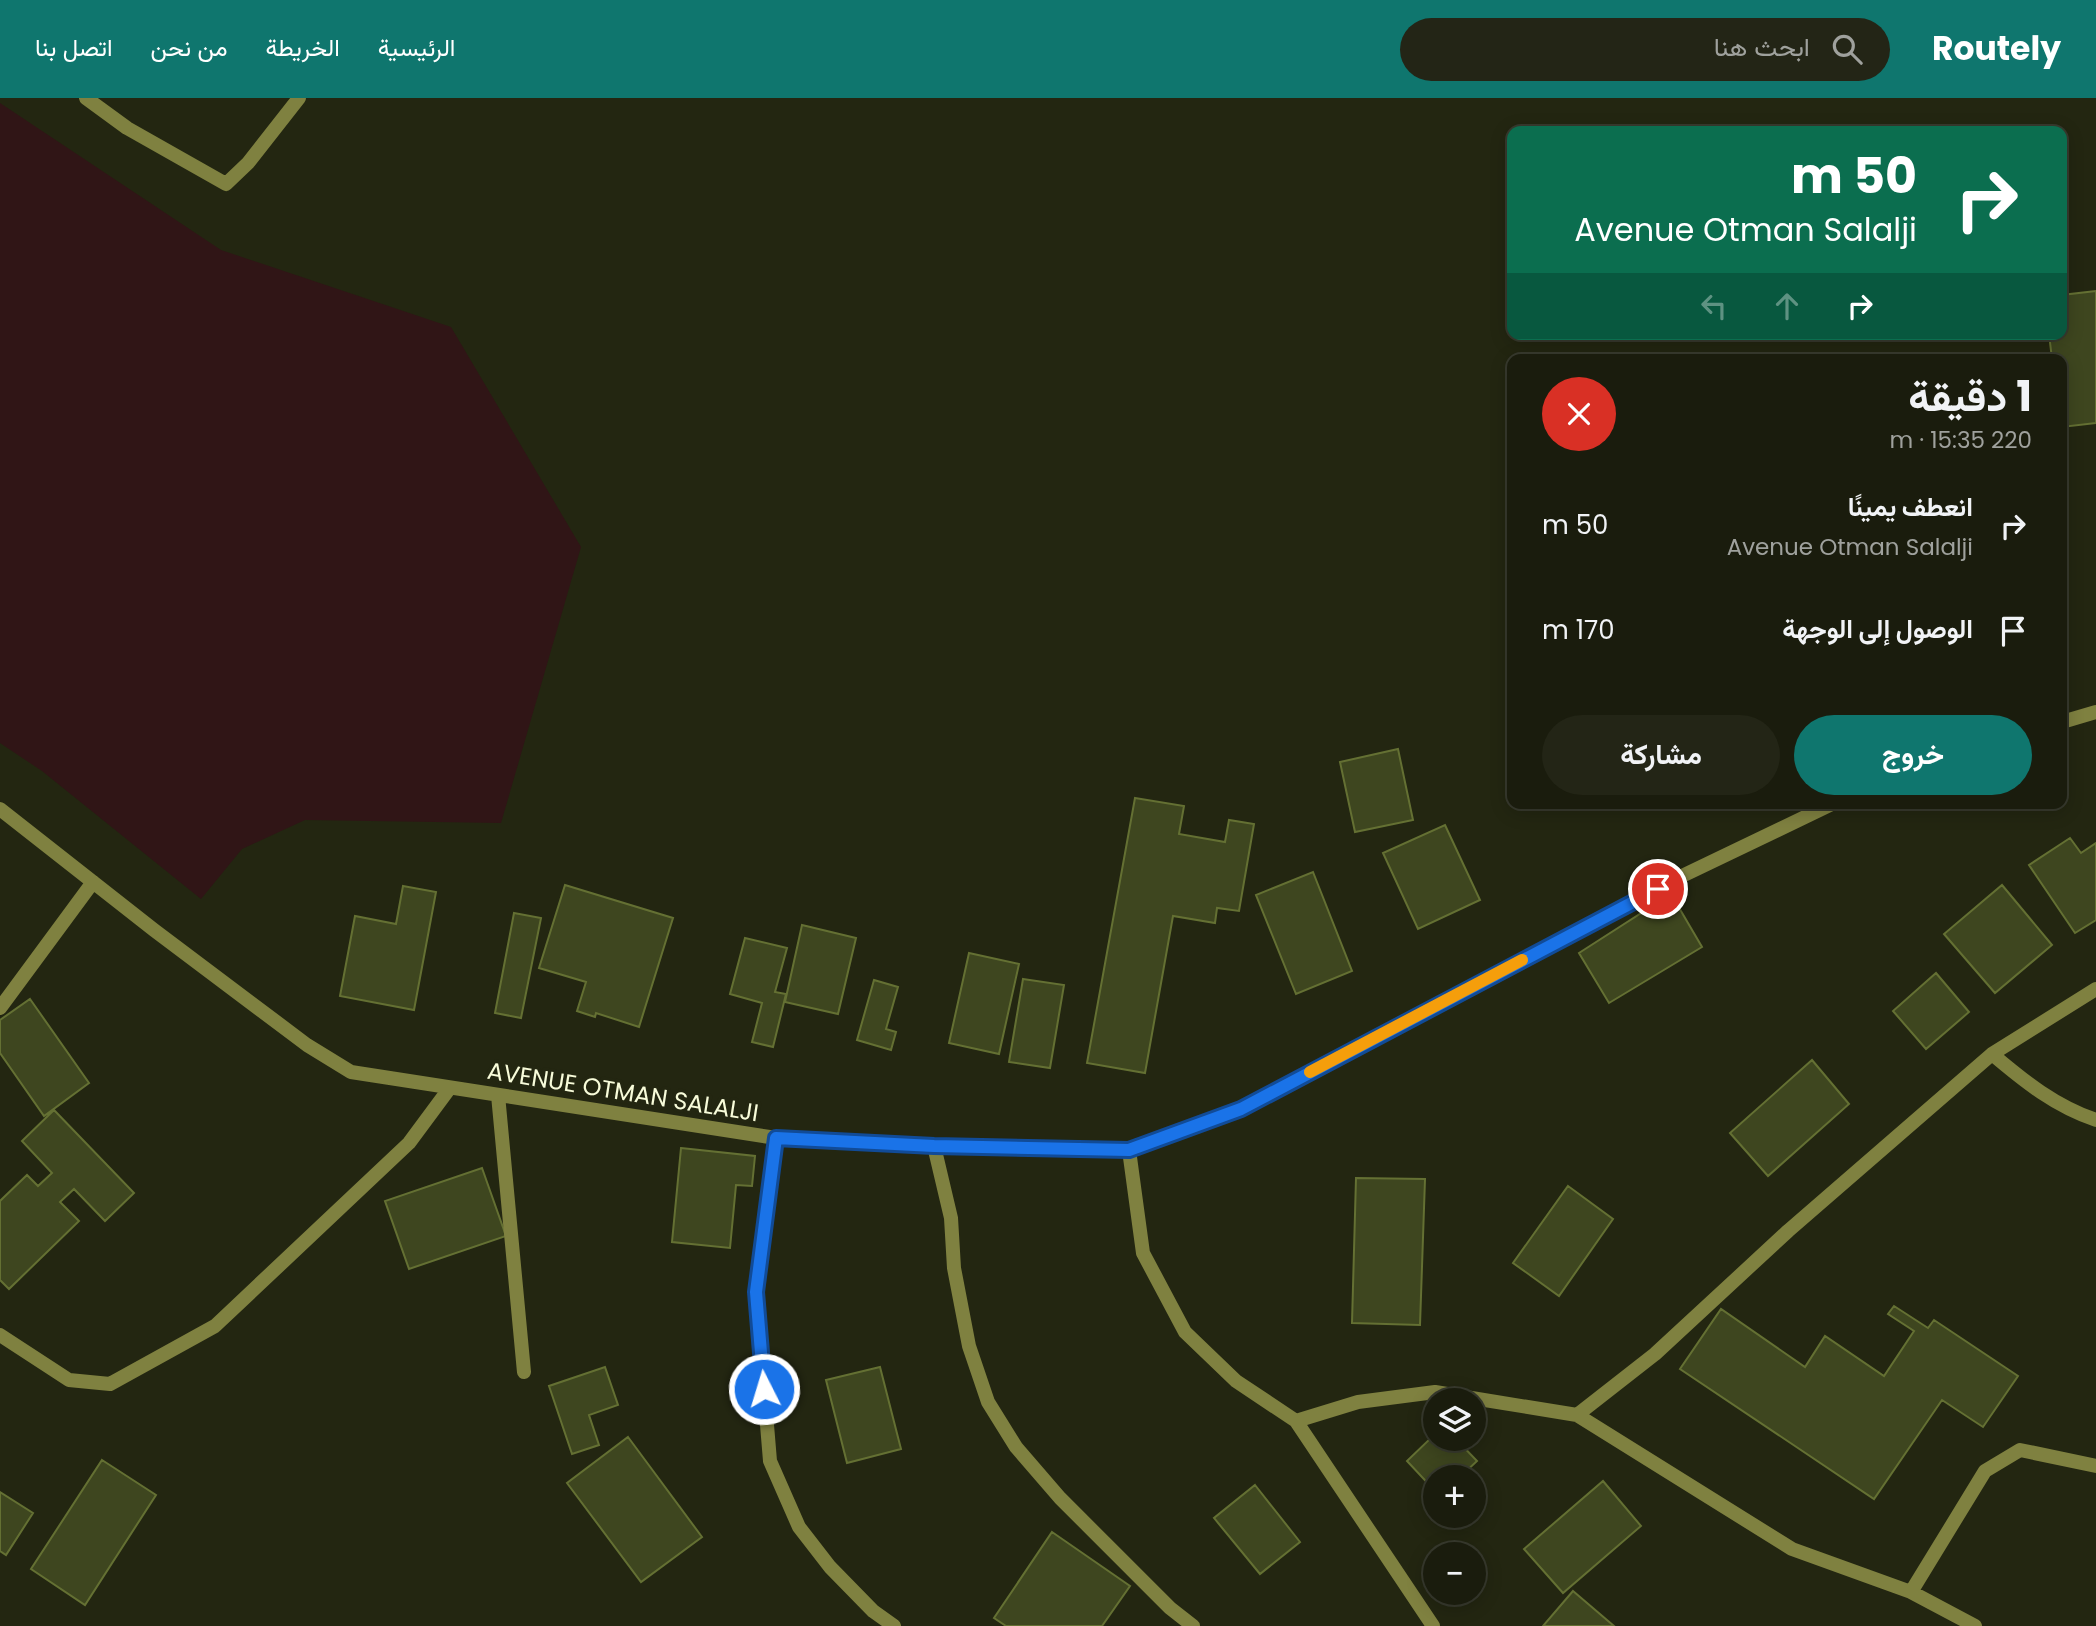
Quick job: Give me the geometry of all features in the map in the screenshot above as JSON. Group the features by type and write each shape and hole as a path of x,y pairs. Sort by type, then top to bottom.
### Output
{"street":[{"path":"86,98 127,128 226,184 248,163 299,98"},
{"path":"2067,721 2096,712"},
{"name":"AVENUE OTMAN SALALJI","path":"0,809 307,1045 351,1072 776,1138 934,1146 1129,1150 1241,1109 1682,876 1822,809"},
{"path":"0,1008 93,881"},
{"path":"1577,1415 1655,1354 1788,1231 1992,1054 2096,989"},
{"path":"1992,1054 2032,1089 2068,1111 2096,1120"},
{"path":"0,1335 69,1380 110,1384 215,1326 409,1143 449,1089"},
{"path":"498,1095 524,1372"},
{"path":"776,1138 756,1292 770,1461 799,1527 830,1567 873,1611 894,1626"},
{"path":"934,1146 951,1218 954,1268 970,1346 988,1402 1016,1447 1060,1498 1170,1608 1193,1626"},
{"path":"1129,1150 1143,1253 1185,1332 1236,1381 1296,1421 1433,1626"},
{"path":"1296,1421 1358,1402 1435,1392 1577,1415 1792,1549 1911,1592 1975,1626"},
{"path":"1911,1592 1985,1471 1999,1460 2020,1450 2096,1466"}],"shaded area":[{"path":"0,103 221,250 451,327 581,547 501,823 305,820 242,849 201,899 42,771 0,743"}],"building":[{"path":"2096,291 2096,423 2067,426 2067,354 2051,354 2050,340 2067,340 2067,294"},
{"path":"1398,749 1413,820 1355,832 1340,762"},
{"path":"1135,798 1184,806 1179,834 1225,842 1229,820 1254,824 1239,911 1217,908 1215,923 1173,916 1145,1073 1087,1063"},
{"path":"1445,825 1480,900 1418,929 1383,853"},
{"path":"2070,838 2081,853 2096,843 2096,920 2075,933 2029,865"},
{"path":"1313,872 1352,971 1296,994 1256,895"},
{"path":"565,885 673,918 639,1027 596,1013 595,1017 577,1011 586,982 539,968"},
{"path":"2002,885 2052,945 1995,993 1944,934"},
{"path":"403,886 436,892 414,1010 340,996 355,916 396,924"},
{"path":"1671,894 1702,947 1609,1003 1579,953"},
{"path":"514,913 541,918 521,1018 495,1013"},
{"path":"802,925 856,938 838,1014 785,1002"},
{"path":"745,938 787,948 775,992 786,994 773,1047 752,1042 762,1003 730,994"},
{"path":"969,953 1019,964 999,1054 949,1043"},
{"path":"1936,973 1969,1012 1926,1049 1893,1011"},
{"path":"1023,979 1064,985 1050,1068 1009,1062"},
{"path":"874,980 898,987 886,1029 896,1032 891,1050 857,1040"},
{"path":"30,999 89,1083 44,1116 0,1053 0,1020"},
{"path":"1812,1060 1849,1104 1768,1176 1730,1133"},
{"path":"54,1110 134,1193 105,1221 74,1189 60,1202 79,1221 9,1289 0,1280 0,1201 27,1175 38,1186 52,1173 22,1141"},
{"path":"681,1148 755,1156 752,1186 736,1185 730,1248 672,1242"},
{"path":"482,1168 506,1236 409,1269 385,1201"},
{"path":"1356,1178 1425,1179 1420,1325 1352,1323"},
{"path":"1568,1186 1613,1219 1559,1296 1513,1263"},
{"path":"1894,1306 1928,1328 1934,1320 2018,1376 1983,1427 1942,1400 1874,1499 1680,1369 1721,1309 1805,1367 1825,1336 1884,1376 1914,1331 1888,1314"},
{"path":"605,1367 618,1405 589,1415 599,1445 572,1454 549,1386"},
{"path":"880,1367 901,1449 847,1463 826,1380"},
{"path":"628,1437 702,1537 641,1582 567,1483"},
{"path":"1423,1446 1423,1451 1467,1451 1477,1461 1473,1465 1423,1465 1423,1478 1407,1461"},
{"path":"102,1460 156,1495 85,1605 31,1569"},
{"path":"1603,1481 1641,1526 1563,1593 1524,1549"},
{"path":"1255,1485 1300,1542 1260,1574 1214,1518"},
{"path":"0,1492 33,1513 6,1555 0,1551"},
{"path":"1052,1532 1130,1586 1102,1626 1006,1626 994,1618"},
{"path":"1573,1591 1614,1626 1543,1626"}],"slow traffic":[{"path":"1310,1072 1522,960"}],"route":[{"path":"764,1389 756,1292 776,1138 934,1146 1129,1150 1241,1109 1658,889"}]}
